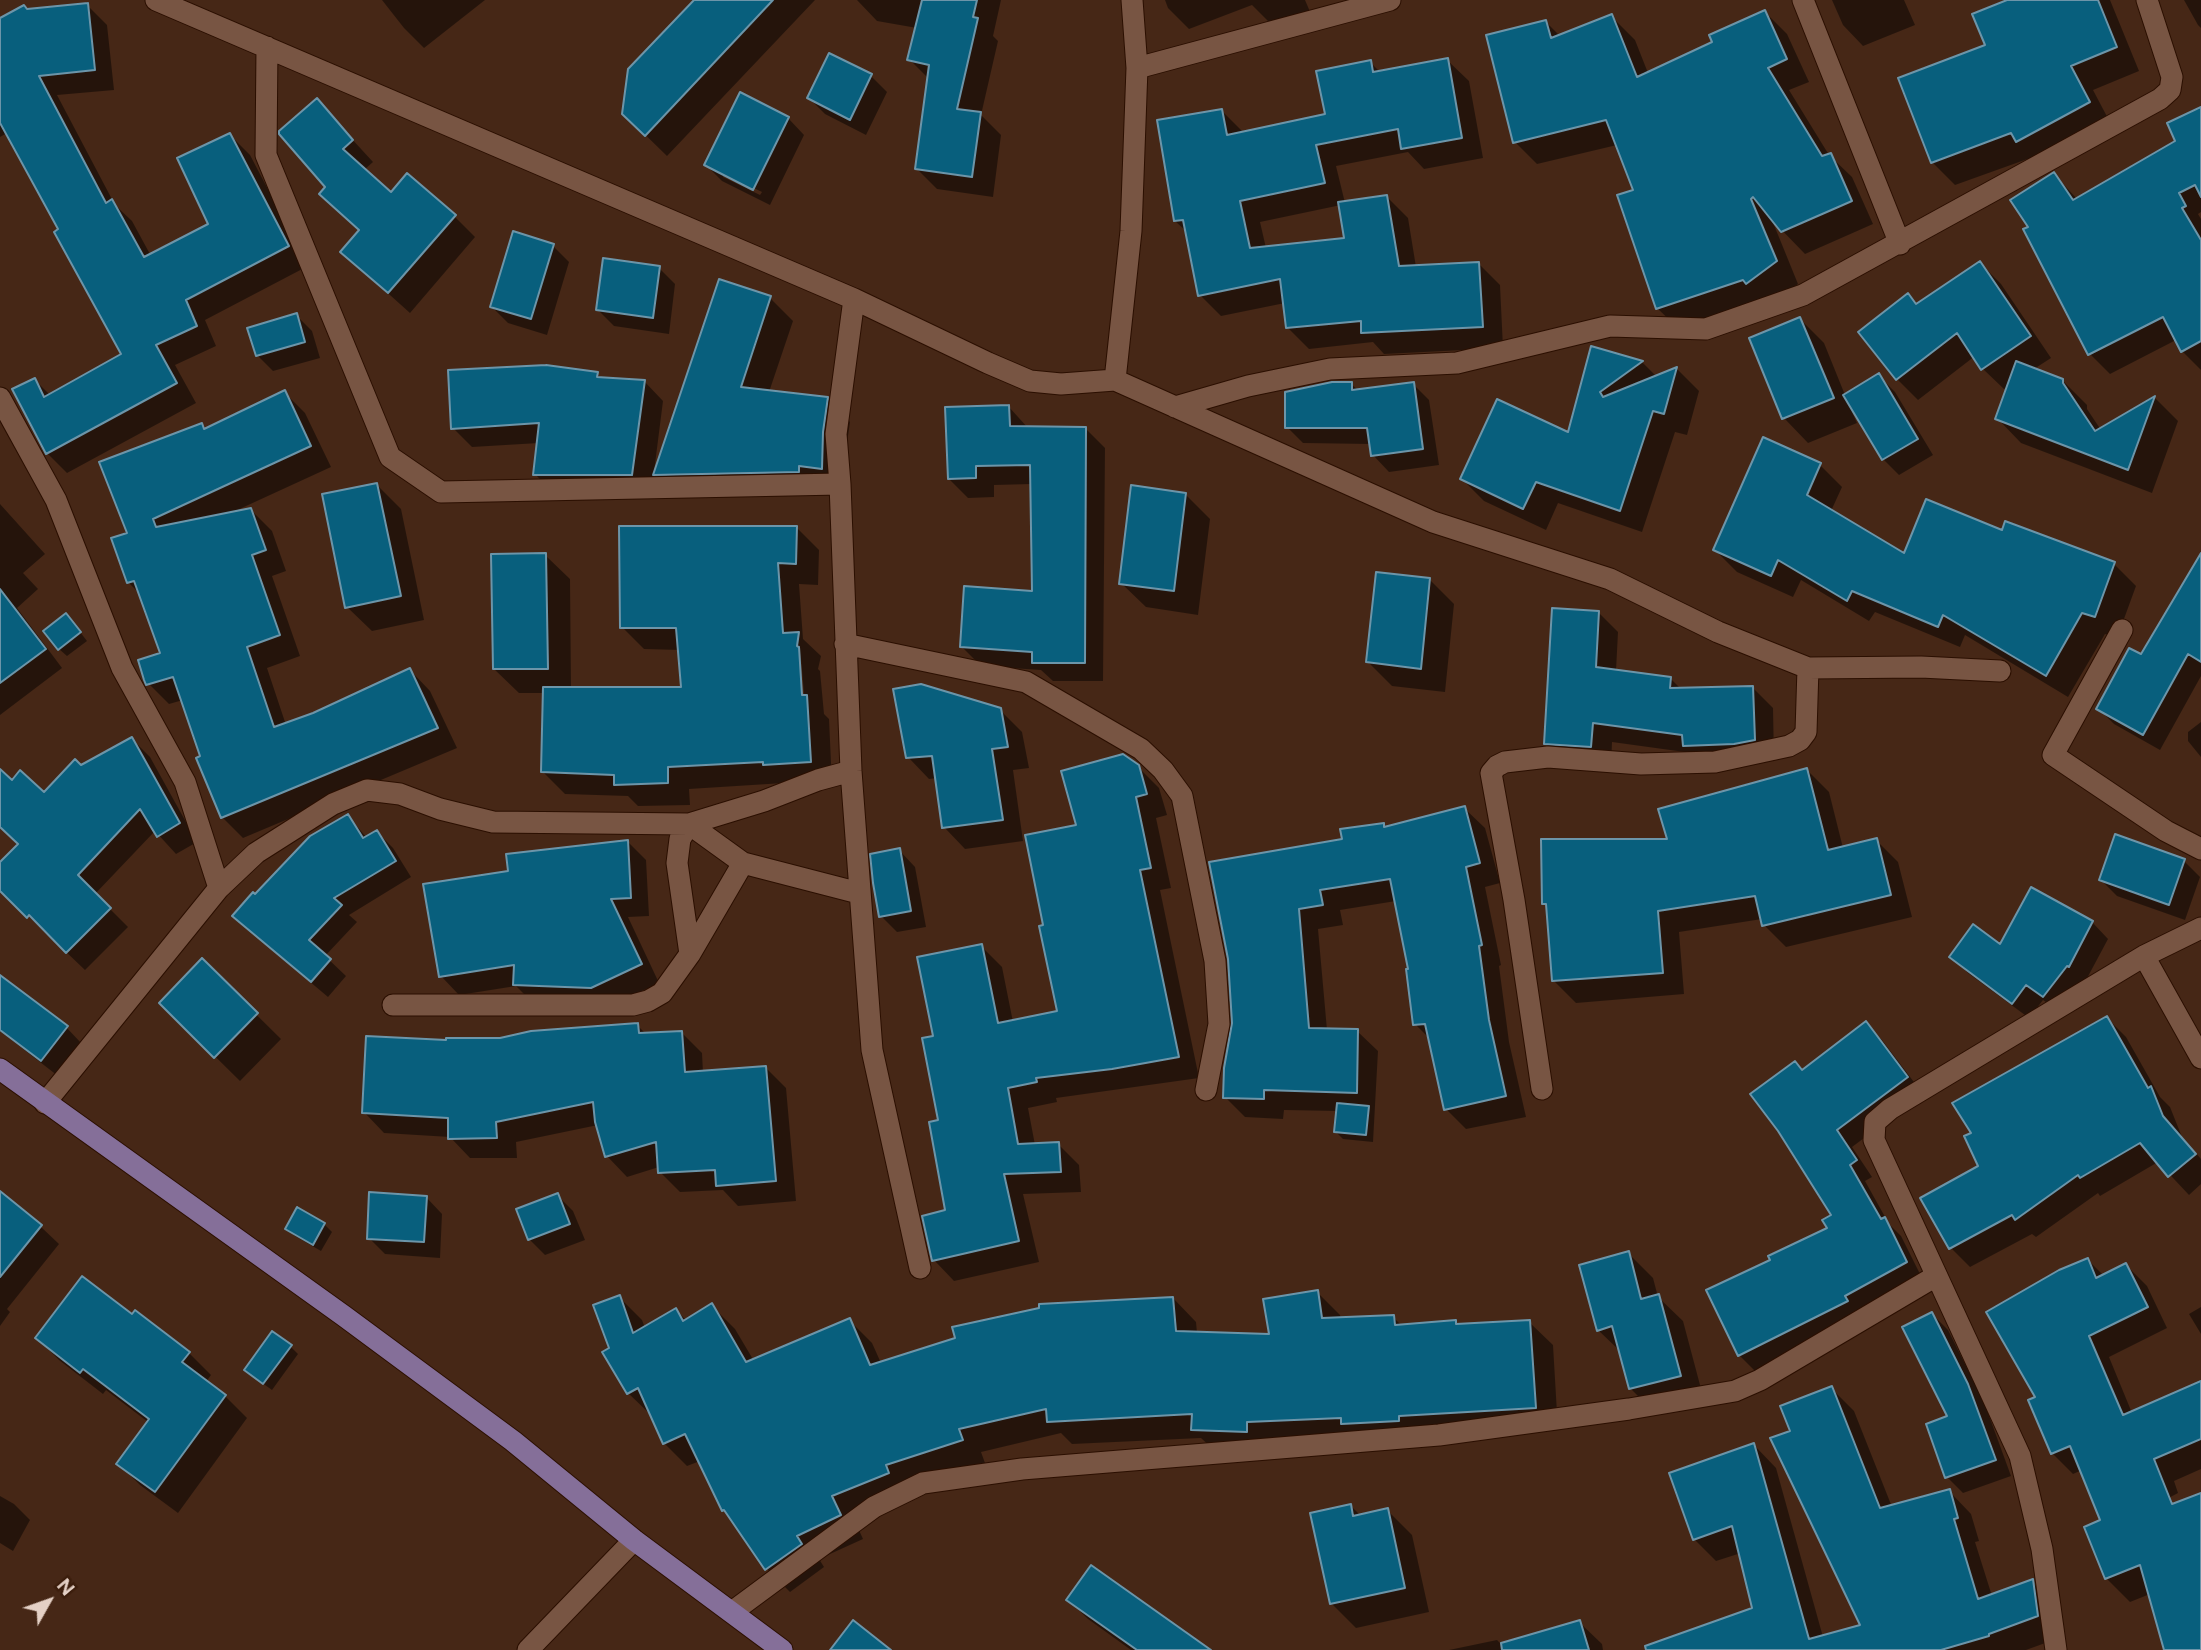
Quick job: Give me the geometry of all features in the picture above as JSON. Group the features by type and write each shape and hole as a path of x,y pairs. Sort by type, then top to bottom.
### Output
{"main road":[{"path":"0,1069 345,1316 513,1441 635,1540 782,1650"}],"street":[{"path":"156,0 853,299 1030,381 1061,384 1115,380 1433,522 1610,579 1718,632 1808,668 1921,667 2000,671"},
{"path":"1115,380 1131,231 1138,68 1132,0"},
{"path":"1138,68 1390,0"},
{"path":"1802,0 1899,244"},
{"path":"1175,407 1248,386 1330,369 1457,363 1610,326 1706,329 1803,295 2160,99 2170,90 2172,77 2147,0"},
{"path":"267,47 266,155 390,457 442,492 840,484"},
{"path":"853,299 836,434 850,771 872,1050 920,1268"},
{"path":"0,398 56,500 122,668 184,782 219,888"},
{"path":"2122,630 2053,755 2166,831 2201,849"},
{"path":"845,644 1026,682 1141,750 1163,769 1182,796 1215,961 1219,1024 1206,1090"},
{"path":"1542,1089 1514,900 1490,773 1505,762 1548,757 1641,764 1715,762 1789,746 1800,740 1806,732 1808,668"},
{"path":"45,1103 219,888 256,853 332,804 367,790 400,794 440,809 494,822 689,824 850,771"},
{"path":"689,824 743,863 859,892"},
{"path":"689,824 680,839 677,863 690,954"},
{"path":"393,1005 633,1005 662,993 690,954 743,863"},
{"path":"2056,1650 2042,1549 2020,1456 1874,1140 1875,1122 1890,1109 2144,956 2201,928"},
{"path":"2144,956 2201,1058"},
{"path":"732,1612 874,1507 923,1483 1023,1469 1438,1435 1629,1409 1735,1391 1760,1380 1936,1276"},
{"path":"528,1650 635,1540"}],"building":[{"path":"694,0 773,0 645,136 622,114 628,69"},
{"path":"922,0 977,0 973,17 978,18 957,109 981,112 972,177 915,169 929,65 907,60"},
{"path":"2007,0 2098,0 2117,47 2071,66 2090,102 2016,142 2011,133 1931,163 1898,78 1985,45 1972,14"},
{"path":"88,3 95,70 39,76 106,203 112,199 144,257 208,224 177,158 230,133 289,246 186,300 197,326 156,345 177,383 46,454 12,389 35,378 44,397 121,354 54,232 58,229 0,123 0,18 24,5 27,9"},
{"path":"1765,10 1787,59 1768,68 1822,156 1831,153 1852,201 1781,232 1753,197 1751,199 1777,261 1746,284 1743,280 1656,309 1617,195 1633,190 1606,120 1513,143 1486,35 1546,20 1551,38 1612,14 1637,77 1712,42 1709,35"},
{"path":"829,53 872,74 850,120 807,98"},
{"path":"1448,58 1462,138 1401,149 1398,129 1316,145 1325,183 1240,201 1250,248 1344,238 1338,202 1387,195 1399,266 1479,262 1483,327 1361,333 1361,321 1286,328 1280,279 1198,296 1183,220 1174,221 1157,120 1222,109 1227,135 1325,114 1316,71 1371,60 1373,72"},
{"path":"740,92 789,117 753,190 704,165"},
{"path":"317,98 353,140 343,149 391,192 407,173 456,215 388,293 340,252 359,230 319,194 325,187 279,134 279,131"},
{"path":"2201,107 2201,197 2195,185 2179,193 2186,206 2182,208 2201,240 2201,341 2181,352 2163,317 2088,355 2023,229 2028,227 2010,200 2054,172 2073,200 2175,141 2167,123"},
{"path":"513,231 554,244 531,319 490,307"},
{"path":"603,258 660,266 653,318 596,310"},
{"path":"1980,261 2031,336 1981,370 1957,333 1896,380 1858,332 1908,293 1916,304"},
{"path":"719,279 771,296 741,387 828,397 822,469 799,466 799,472 653,475"},
{"path":"297,313 305,342 256,356 247,328"},
{"path":"1800,317 1834,398 1782,419 1749,338"},
{"path":"1591,346 1643,361 1600,392 1603,397 1677,367 1664,414 1653,411 1620,511 1536,482 1523,509 1460,479 1497,399 1568,432"},
{"path":"2016,361 2063,379 2095,431 2155,396 2128,470 1995,419"},
{"path":"546,365 598,372 597,377 645,380 632,475 533,475 539,423 451,429 448,370"},
{"path":"1879,373 1918,439 1882,460 1843,395"},
{"path":"1332,382 1352,382 1352,390 1414,382 1423,449 1371,456 1367,428 1285,428 1285,392"},
{"path":"285,390 311,446 153,519 156,527 251,508 266,550 252,555 280,635 247,647 274,727 313,713 410,668 438,728 221,818 196,758 200,756 173,677 146,685 144,680 138,660 160,653 134,581 127,583 111,538 127,533 99,462 202,423 204,429"},
{"path":"1009,405 1010,426 1086,427 1085,663 1032,663 1032,652 960,647 964,586 1032,591 1030,465 976,466 976,478 948,479 945,407"},
{"path":"1763,437 1821,463 1807,495 1904,553 1926,499 2002,530 2005,521 2115,562 2095,617 2082,613 2046,676 1943,615 1938,627 1852,591 1847,601 1778,560 1771,576 1713,550"},
{"path":"377,483 401,596 345,608 322,494"},
{"path":"1131,485 1186,493 1174,591 1119,584"},
{"path":"619,526 797,526 796,564 778,563 783,633 799,632 797,646 802,695 807,695 811,762 668,767 668,783 614,785 614,775 541,772 543,687 681,687 676,628 620,628"},
{"path":"546,553 548,669 493,669 491,554"},
{"path":"2201,553 2201,662 2188,654 2143,735 2096,709 2129,648 2141,654"},
{"path":"1376,572 1430,578 1421,669 1366,662"},
{"path":"0,589 46,649 0,683"},
{"path":"1552,608 1599,611 1596,667 1671,677 1670,688 1753,686 1755,740 1734,744 1683,746 1682,735 1593,723 1591,747 1544,744"},
{"path":"66,613 81,632 58,650 43,631"},
{"path":"921,684 1001,708 1008,747 992,749 1003,820 942,828 932,756 906,758 893,689"},
{"path":"132,737 180,823 157,837 140,809 78,875 111,908 66,953 29,915 27,918 0,891 0,862 18,844 0,827 0,769 12,780 20,770 44,792 75,759 81,765"},
{"path":"1123,754 1139,765 1147,794 1136,797 1151,868 1140,870 1179,1057 1112,1069 1036,1078 1037,1082 1008,1088 1018,1144 1059,1142 1061,1172 1004,1174 1019,1241 932,1261 922,1216 945,1210 929,1122 938,1120 922,1038 933,1036 917,957 982,944 998,1023 1057,1011 1039,926 1043,925 1025,835 1076,825 1061,771"},
{"path":"1807,768 1828,850 1877,838 1891,895 1762,926 1755,896 1658,911 1663,973 1552,981 1546,904 1542,904 1541,839 1667,839 1658,809"},
{"path":"1465,806 1480,863 1466,867 1482,945 1479,946 1489,1020 1506,1096 1444,1110 1425,1024 1413,1025 1408,969 1390,879 1320,890 1323,905 1299,909 1309,1028 1358,1029 1357,1093 1264,1090 1264,1099 1223,1098 1224,1068 1232,1023 1228,959 1209,862 1342,839 1340,829 1384,823 1384,827"},
{"path":"348,814 363,838 377,830 396,861 334,898 342,905 309,940 331,959 311,982 232,916 310,836"},
{"path":"2115,834 2185,859 2169,905 2099,880"},
{"path":"628,840 631,898 611,899 642,964 591,988 513,985 514,965 439,977 423,884 508,871 506,854"},
{"path":"900,848 911,911 879,917 870,854"},
{"path":"2031,887 2093,921 2069,967 2067,966 2043,997 2026,985 2012,1004 1949,957 1973,924 2000,944"},
{"path":"202,958 258,1013 214,1058 159,1003"},
{"path":"0,975 68,1026 41,1061 0,1030"},
{"path":"2107,1016 2148,1088 2151,1086 2163,1116 2196,1154 2168,1177 2140,1143 2080,1178 2078,1175 2015,1220 2012,1215 1949,1249 1920,1198 1978,1166 1964,1136 1971,1133 1952,1103"},
{"path":"1866,1021 1908,1077 1837,1130 1857,1160 1850,1165 1881,1219 1885,1217 1907,1262 1845,1296 1848,1301 1738,1356 1706,1290 1770,1260 1768,1256 1827,1228 1822,1220 1831,1215 1778,1131 1750,1094 1795,1061 1802,1070"},
{"path":"638,1023 639,1033 682,1031 685,1072 766,1066 776,1181 716,1186 715,1170 658,1173 656,1142 605,1157 595,1122 593,1102 496,1122 497,1138 448,1139 448,1118 362,1113 366,1036 446,1040 500,1038 531,1031"},
{"path":"1337,1103 1369,1106 1366,1135 1334,1132"},
{"path":"0,1191 42,1225 0,1277"},
{"path":"369,1192 427,1196 424,1242 367,1239"},
{"path":"558,1193 570,1224 528,1240 516,1209"},
{"path":"297,1207 325,1223 313,1245 285,1229"},
{"path":"1629,1251 1641,1299 1659,1294 1681,1376 1629,1389 1612,1326 1597,1331 1579,1265"},
{"path":"2088,1258 2096,1278 2126,1263 2148,1307 2089,1336 2123,1415 2201,1381 2201,1439 2154,1459 2172,1504 2201,1493 2201,1650 2164,1650 2140,1565 2105,1579 2084,1527 2100,1520 2070,1446 2051,1454 2028,1400 2035,1397 1986,1312 2059,1270"},
{"path":"82,1276 132,1314 135,1310 190,1352 182,1362 226,1395 155,1492 116,1464 149,1419 83,1369 80,1373 35,1338"},
{"path":"1318,1290 1322,1318 1394,1315 1395,1325 1456,1320 1456,1324 1530,1320 1536,1408 1399,1416 1399,1421 1341,1424 1341,1418 1247,1422 1247,1432 1191,1430 1192,1414 1047,1422 1046,1409 959,1429 963,1440 886,1465 889,1473 832,1496 841,1515 797,1536 802,1544 765,1570 724,1510 722,1511 685,1434 663,1444 638,1388 627,1394 602,1352 609,1348 593,1305 620,1295 633,1333 676,1308 683,1321 712,1303 746,1362 850,1318 870,1365 955,1338 952,1327 1039,1308 1039,1304 1173,1297 1176,1331 1269,1334 1263,1299"},
{"path":"1932,1312 1968,1384 1996,1460 1945,1478 1926,1424 1947,1416 1902,1327"},
{"path":"272,1331 292,1345 263,1384 244,1370"},
{"path":"1832,1386 1880,1508 1950,1489 1958,1518 1954,1519 1978,1599 2033,1579 2038,1616 1989,1636 1941,1650 1646,1650 1645,1646 1752,1608 1732,1526 1693,1540 1669,1473 1754,1443 1809,1639 1860,1625 1770,1438 1790,1431 1780,1406"},
{"path":"1351,1504 1353,1516 1388,1508 1405,1588 1330,1604 1310,1513"},
{"path":"1091,1565 1211,1650 1137,1650 1066,1600"},
{"path":"853,1620 891,1650 830,1650"},
{"path":"1580,1620 1589,1650 1502,1650 1501,1643"}]}
